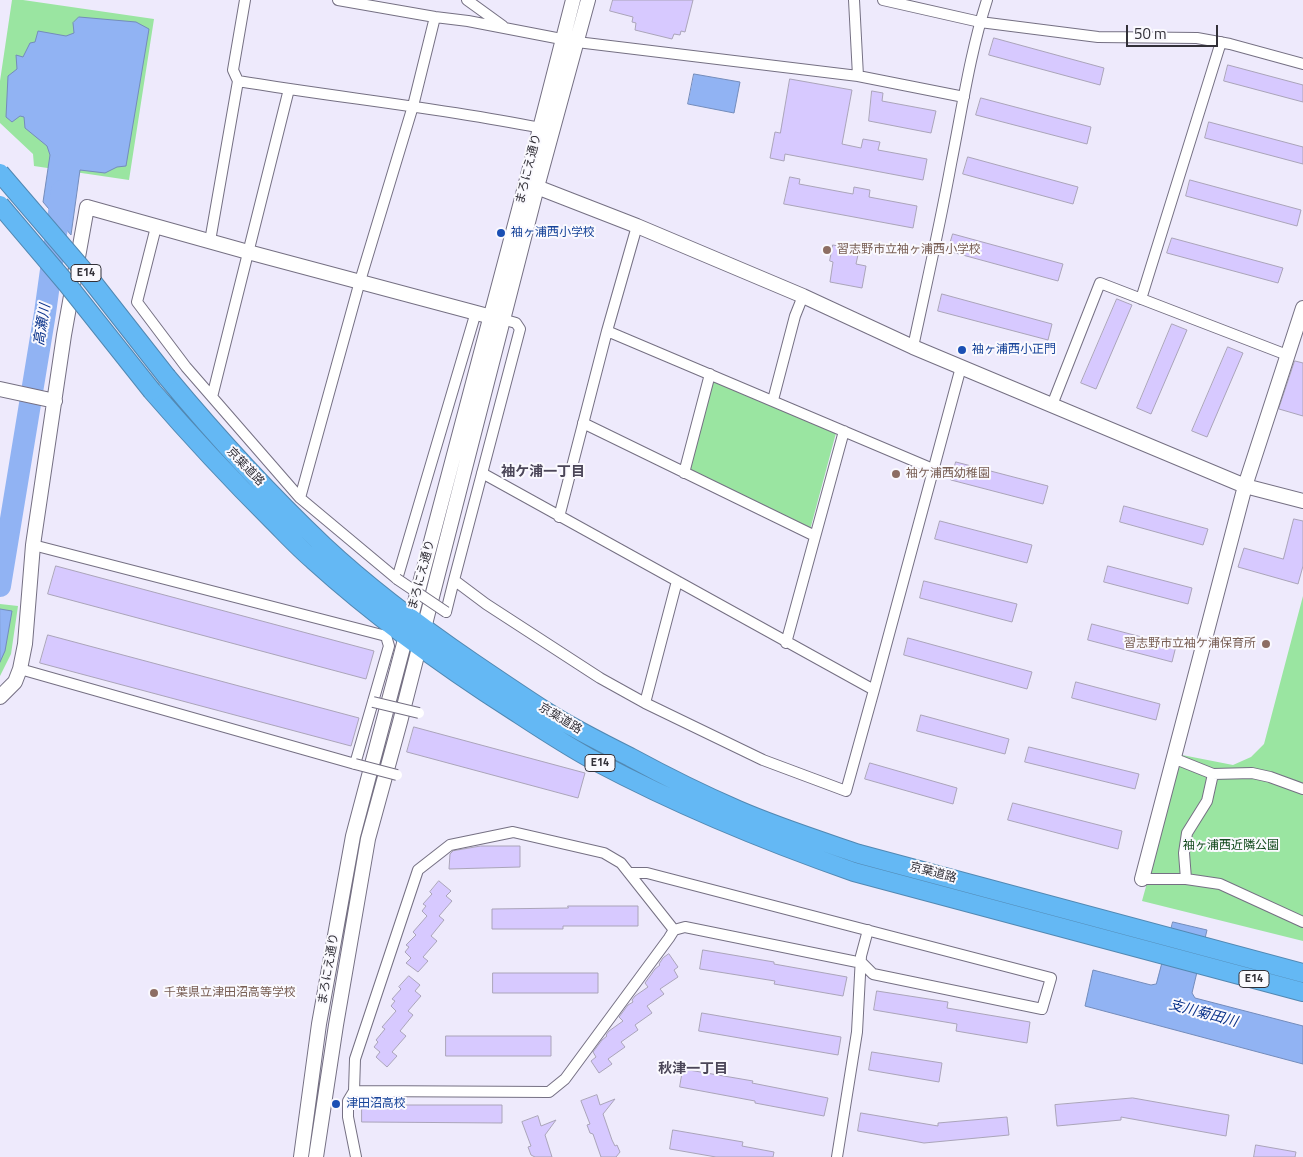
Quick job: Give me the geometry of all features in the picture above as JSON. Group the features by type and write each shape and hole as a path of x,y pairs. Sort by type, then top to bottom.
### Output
{"highway":[{"name":"京葉道路","path":"0,173 84,271 208,426 252,474 325,547 417,622 547,712 599,742 671,779 738,810 858,854 944,875 1158,935 1303,973"},
{"name":"京葉道路","path":"0,205 68,284 152,391 193,438 312,560 412,642 479,688 593,760 667,797 791,850 854,872 1303,992"}],"street":[{"path":"210,241 238,80 233,70 246,0"},
{"path":"338,0 570,40 858,76 964,97"},
{"name":"まろにえ通り","path":"570,40 573,0"},
{"name":"まろにえ通り","path":"316,1157 336,1025 368,839 412,642 570,40 588,0"},
{"path":"854,0 858,76"},
{"path":"883,0 980,22 1098,37 1197,38 1221,42 1303,64"},
{"path":"913,346 980,22 987,0"},
{"path":"468,21 470,3 506,28"},
{"path":"300,498 360,281 413,106 435,17"},
{"path":"1141,299 1221,42"},
{"path":"238,80 413,106 546,129"},
{"path":"212,397 289,89"},
{"path":"532,185 803,296 913,346 1245,486 1303,501"},
{"path":"0,697 15,682 20,669 33,545 52,401 87,207 516,323 520,329 446,612 398,579 300,498 186,367 137,302 156,227"},
{"path":"559,517 636,226"},
{"path":"1052,405 1100,283 1287,355"},
{"path":"773,400 795,316 803,296"},
{"path":"1303,308 1245,486 1142,879 1186,879 1220,884 1303,922"},
{"path":"398,579 476,312"},
{"path":"607,330 933,469"},
{"path":"454,580 518,626 645,704 763,760 846,791 961,366"},
{"path":"684,473 710,374"},
{"path":"0,389 52,401"},
{"path":"583,423 815,536"},
{"path":"786,643 844,431"},
{"path":"482,473 874,690"},
{"path":"33,545 386,636 389,646 356,764"},
{"path":"645,704 677,581"},
{"name":"まろにえ通り","path":"301,1157 319,1024 353,836 412,642"},
{"path":"20,669 397,775"},
{"path":"373,702 419,713"},
{"path":"1173,758 1213,774 1252,773 1270,777 1303,789"},
{"path":"1186,879 1184,854 1187,832 1207,801 1213,774"},
{"path":"356,1157 348,1117 348,1101 354,1092 355,1059 418,870 450,845 513,832 604,852 621,863 630,873 674,930"},
{"path":"354,1092 549,1092 565,1079 674,930 684,927 862,963 873,974 1042,1009 1051,978 647,873 630,873"},
{"path":"837,1157 857,1032 861,956 868,930"}],"green space":[{"path":"12,0 154,19 129,180 34,166 33,154 0,123 0,81"},
{"path":"713,381 836,433 810,530 689,470"},
{"name":"袖ヶ浦西近隣公園","path":"1303,596 1303,941 1142,901 1182,755 1233,765 1251,757 1264,744"},
{"path":"0,604 18,606 11,654 0,676"}],"water":[{"path":"79,17 136,22 149,29 126,166 117,167 105,173 80,170 71,235 43,202 50,155 47,146 25,128 24,117 20,116 12,122 6,117 8,76 17,69 16,55 23,57 30,43 35,42 38,31 66,36 74,33 73,23"},
{"path":"694,74 740,82 734,113 688,104"},
{"path":"0,609 12,611 5,651 0,662"},
{"name":"支川菊田川","path":"1173,922 1207,930 1192,993 1195,998 1303,1026 1303,1064 1085,1006 1093,970 1151,985 1156,984"}],"building":[{"path":"613,0 693,0 685,32 681,31 680,35 674,34 672,39 635,30 636,23 632,22 633,17 610,11"},
{"path":"994,38 1104,68 1100,85 989,55"},
{"path":"1228,65 1303,85 1303,102 1224,81"},
{"path":"790,79 852,90 842,144 861,148 863,139 880,142 878,150 927,159 923,180 785,154 784,161 770,158 775,132 780,133"},
{"path":"872,91 883,93 882,101 936,111 931,133 869,121"},
{"path":"981,98 1091,127 1087,144 976,115"},
{"path":"1209,122 1303,147 1303,164 1205,138"},
{"path":"968,157 1078,187 1073,204 963,174"},
{"path":"790,177 800,179 799,184 853,194 854,187 870,190 869,197 917,206 913,228 784,204"},
{"path":"1190,180 1301,210 1297,226 1186,196"},
{"path":"953,234 1063,264 1058,281 948,251"},
{"path":"1172,238 1283,268 1278,283 1167,253"},
{"path":"833,245 859,250 856,264 866,266 862,288 830,282 833,262 830,261"},
{"path":"942,294 1052,324 1048,340 938,311"},
{"path":"1117,299 1132,305 1096,389 1081,383"},
{"path":"1172,324 1187,330 1151,414 1137,408"},
{"path":"1228,347 1243,353 1207,437 1192,431"},
{"path":"1295,361 1303,363 1303,416 1279,409"},
{"path":"956,462 1048,486 1043,504 951,480"},
{"path":"1124,506 1208,529 1203,545 1120,522"},
{"path":"1294,519 1303,521 1303,566 1298,584 1238,567 1244,548 1283,559"},
{"path":"940,521 1032,545 1027,563 935,539"},
{"path":"56,566 374,651 366,679 48,594"},
{"path":"1108,566 1192,588 1188,604 1104,582"},
{"path":"924,581 1017,604 1012,622 920,598"},
{"path":"1092,624 1176,646 1172,662 1088,640"},
{"path":"48,635 359,718 351,746 40,663"},
{"path":"908,638 1032,672 1027,689 904,655"},
{"path":"1076,682 1160,704 1156,720 1072,698"},
{"path":"921,715 1009,739 1005,754 917,731"},
{"path":"414,727 585,773 578,798 407,752"},
{"path":"1029,747 1139,774 1135,789 1025,762"},
{"path":"870,763 957,788 953,804 865,779"},
{"path":"1013,803 1122,831 1118,849 1008,820"},
{"path":"481,846 520,846 520,867 449,869 450,854 453,851"},
{"path":"439,881 451,891 446,896 452,901 439,916 444,920 431,936 437,941 423,957 428,961 418,972 406,963 411,958 405,952 409,947 406,945 416,935 413,932 427,916 422,911 426,906 423,904 432,894 430,892"},
{"path":"568,906 638,906 638,926 563,926 563,929 492,929 492,909 568,908"},
{"path":"703,950 847,977 843,996 774,984 775,981 700,969"},
{"path":"669,954 678,967 674,970 678,977 660,989 664,994 647,1006 652,1013 635,1025 638,1030 621,1042 625,1047 608,1059 612,1064 599,1073 591,1061 596,1057 593,1052 609,1031 623,1021 619,1017 628,1005 633,1002 632,1000 635,996 648,987 645,983 660,965 663,958"},
{"path":"493,973 598,973 598,993 493,993"},
{"path":"409,976 420,985 415,991 421,996 408,1011 413,1015 400,1031 406,1036 392,1052 397,1056 387,1067 376,1057 380,1052 374,1047 378,1042 376,1040 385,1029 382,1027 396,1011 391,1006 395,1001 392,999 401,989 399,987"},
{"path":"877,991 948,1002 947,1008 1030,1022 1027,1043 956,1031 957,1024 874,1010"},
{"path":"702,1013 841,1037 838,1055 699,1031"},
{"path":"446,1036 551,1036 551,1056 446,1056"},
{"path":"872,1052 942,1063 939,1082 869,1070"},
{"path":"683,1069 753,1081 752,1083 828,1098 824,1116 680,1087"},
{"path":"597,1095 600,1105 615,1099 603,1114 612,1140 620,1152 616,1157 601,1157 593,1134 590,1133 587,1125 590,1124 581,1101"},
{"path":"1133,1098 1229,1115 1226,1136 1121,1117 1121,1120 1057,1126 1055,1105"},
{"path":"362,1105 502,1105 502,1123 362,1122"},
{"path":"861,1113 938,1126 938,1123 1007,1117 1009,1135 924,1143 858,1131"},
{"path":"538,1116 541,1126 556,1120 545,1135 552,1157 535,1157 531,1155 528,1147 531,1146 522,1122"},
{"path":"673,1130 743,1142 742,1146 774,1152 773,1157 716,1157 670,1149"},
{"path":"1256,1145 1296,1152 1295,1157 1254,1157"}],"waterway":[{"name":"高瀬川","path":"0,586 45,313 62,191"}],"place":[{"name":"袖ヶ浦西小学校","path":"501,233"},
{"name":"習志野市立袖ヶ浦西小学校","path":"827,250"},
{"name":"袖ヶ浦西小正門","path":"962,350"},
{"name":"袖ケ浦西幼稚園","path":"896,474"},
{"name":"習志野市立袖ケ浦保育所","path":"1266,644"},
{"name":"千葉県立津田沼高等学校","path":"154,993"},
{"name":"津田沼高校","path":"336,1104"}],"district":[{"name":"袖ケ浦一丁目","path":"543,473"},
{"name":"秋津一丁目","path":"693,1070"}]}
